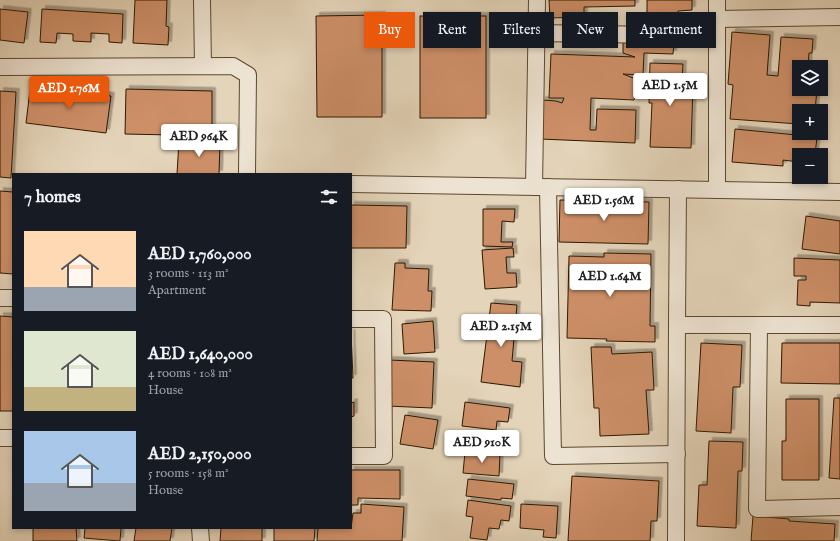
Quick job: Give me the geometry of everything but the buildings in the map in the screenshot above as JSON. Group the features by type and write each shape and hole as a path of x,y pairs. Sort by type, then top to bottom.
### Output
{"street":[{"path":"202,0 203,66"},
{"path":"537,0 537,12"},
{"path":"717,0 717,190"},
{"path":"717,19 840,17"},
{"path":"554,33 717,36"},
{"path":"537,48 541,187 553,456 677,454"},
{"path":"0,67 233,66 248,75 247,173"},
{"path":"352,184 840,192"},
{"path":"676,541 678,189"},
{"path":"0,298 12,298"},
{"path":"352,318 383,319 384,456 352,456"},
{"path":"759,325 757,509 840,507"},
{"path":"677,326 840,325"},
{"path":"0,438 12,438"},
{"path":"200,529 200,541"}]}
